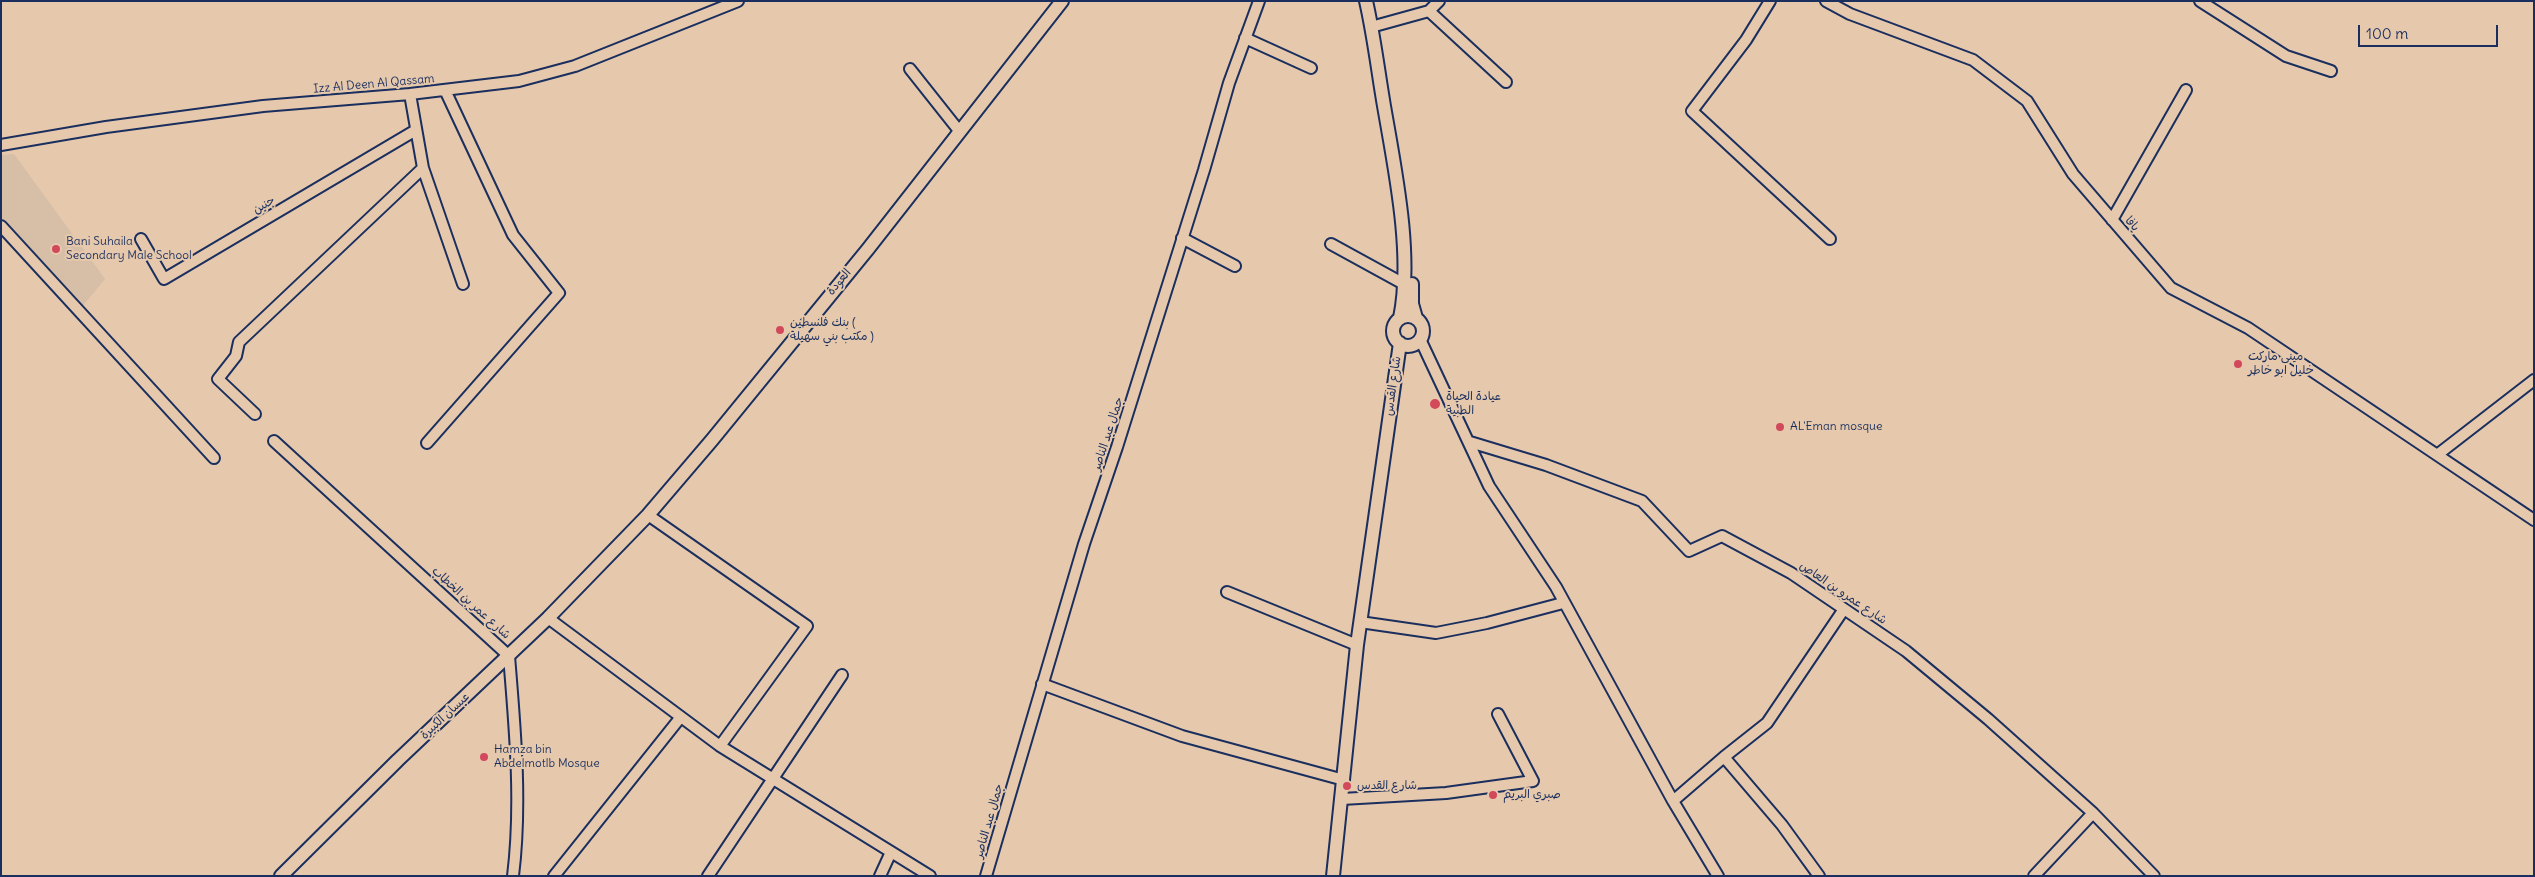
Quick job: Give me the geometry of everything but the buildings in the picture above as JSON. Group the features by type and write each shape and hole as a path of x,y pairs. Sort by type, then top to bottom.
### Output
{"main road":[{"name":"العودة","path":"608,556 648,515 712,440 960,132 1062,1"},
{"path":"1367,5 1393,158 1401,223 1404,284 1400,318 1393,329 1395,338 1400,343 1411,346 1420,339 1422,327 1416,318 1412,304 1411,259 1401,164 1386,66 1372,26"},
{"path":"1400,318 1409,316 1416,318"},
{"name":"شارع القدس","path":"1333,876 1357,645 1400,343"},
{"name":"عبسان الكبيرة","path":"281,876 398,760 548,618 608,556"}],"street":[{"name":"Izz Al Deen Al Qassam","path":"1,145 106,127 263,106 410,94 519,81 575,66 738,1"},
{"name":"جمال عبد الناصر","path":"986,876 1084,544 1117,447 1229,83 1259,1"},
{"path":"1372,26 1429,11 1439,1"},
{"path":"1770,1 1746,40 1692,111 1830,239"},
{"name":"يافا","path":"1826,1 1850,14 1973,60 2027,101 2073,174 2171,288 2248,328 2534,520"},
{"path":"2200,1 2286,56 2330,71"},
{"path":"1429,11 1506,82"},
{"path":"1245,38 1311,68"},
{"path":"910,69 960,132"},
{"path":"427,443 559,293 513,235 445,90"},
{"path":"2112,220 2186,90"},
{"path":"410,94 423,168 463,284"},
{"name":"جنين","path":"142,239 164,279 416,130"},
{"path":"255,414 218,379 236,356 239,342 423,168"},
{"path":"1,226 214,458"},
{"path":"1182,238 1235,266"},
{"path":"1331,244 1404,284"},
{"path":"1420,339 1489,486 1556,587 1673,801 1718,876"},
{"path":"2437,455 2534,380"},
{"name":"شارع عمر بن الخطاب","path":"274,441 509,656 515,742 517,848 513,876"},
{"name":"شارع عمرو بن العاص","path":"1470,442 1546,465 1642,502 1690,551 1722,536 1791,573 1906,651 1988,719 2093,813 2154,876"},
{"path":"648,515 807,626 720,746"},
{"path":"1226,592 1357,645"},
{"path":"1360,622 1436,633 1487,623 1564,603"},
{"path":"1673,801 1767,723 1844,609"},
{"path":"548,618 720,746 930,876"},
{"path":"708,876 842,676"},
{"path":"1042,684 1182,736 1344,780"},
{"path":"1342,799 1446,793 1533,781 1498,714"},
{"path":"554,876 680,718"},
{"path":"1724,757 1782,825 1819,876"},
{"path":"2034,876 2093,813"},
{"path":"880,876 891,852"}],"shaded area":[{"name":"Bani Suhaila Secondary Male School","path":"14,154 105,279 81,308 1,219 1,155"}],"place":[{"name":"Bani Suhaila Secondary Male School","path":"56,249"},
{"name":"بنك فلسطين ( مكتب بني سهيلة )","path":"780,330"},
{"name":"ميني ماركت خليل ابو خاطر","path":"2238,364"},
{"name":"عيادة الحياة الطبية","path":"1435,404"},
{"name":"AL'Eman mosque","path":"1780,427"},
{"name":"Hamza bin Abdelmotlb Mosque","path":"484,757"},
{"name":"شارع القدس","path":"1347,786"},
{"name":"صبري البريم","path":"1493,795"}]}
